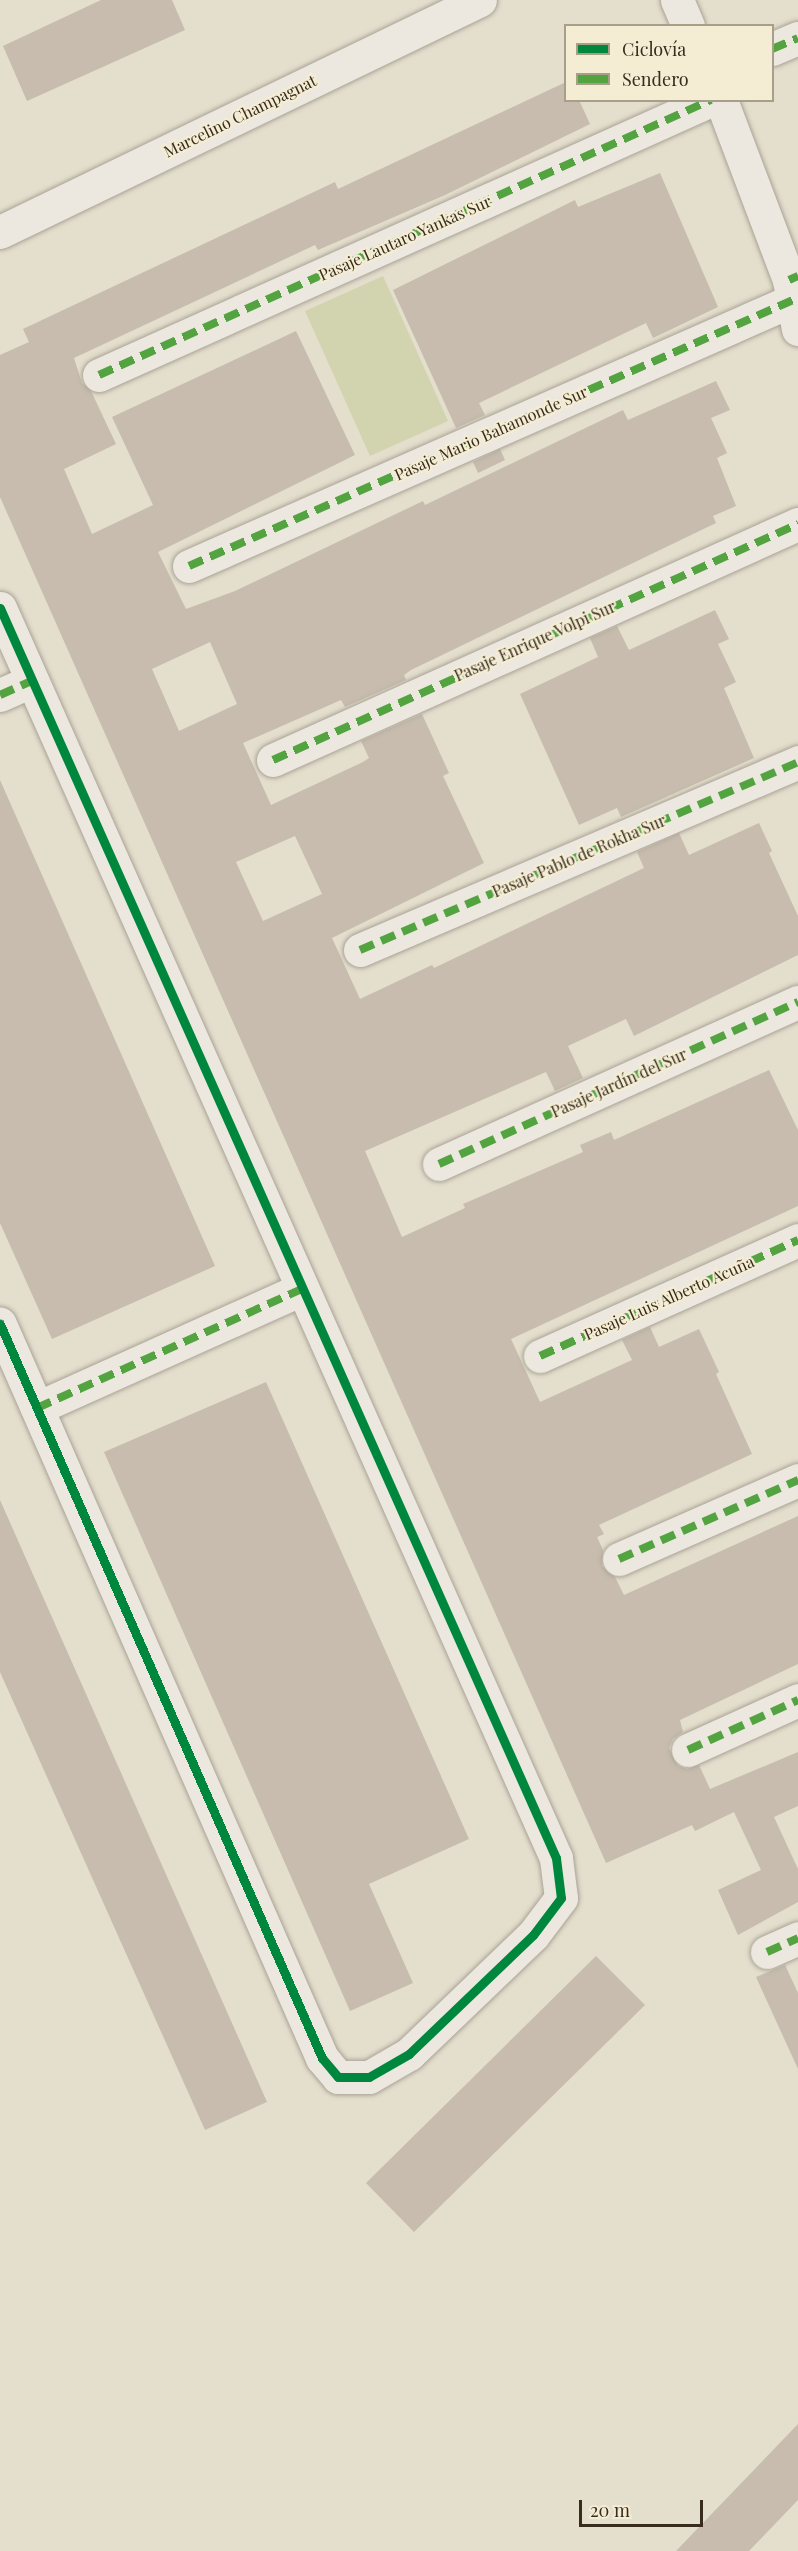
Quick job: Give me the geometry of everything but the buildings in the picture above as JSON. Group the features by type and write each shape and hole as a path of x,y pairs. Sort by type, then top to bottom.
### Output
{"street":[{"name":"Marcelino Champagnat","path":"0,232 480,0"},
{"path":"677,0 687,24"},
{"path":"774,48 798,38"},
{"name":"Pasaje Lautaro Yankas Sur","path":"99,375 707,102"},
{"path":"722,102 794,296"},
{"name":"Pasaje Mario Bahamonde Sur","path":"189,566 794,296"},
{"name":"Pasaje Enrique Volpi Sur","path":"273,760 798,524"},
{"path":"0,608 556,1858 561,1898 533,1935 409,2054 369,2077 338,2077 322,2058 0,1324"},
{"path":"0,695 32,681"},
{"name":"Pasaje Pablo de Rokha Sur","path":"360,950 798,762"},
{"name":"Pasaje Jardín del Sur","path":"439,1164 798,1002"},
{"name":"Pasaje Luis Alberto Acuña","path":"540,1356 798,1240"},
{"path":"37,1408 302,1288"},
{"path":"619,1559 798,1480"},
{"path":"688,1749 798,1700"},
{"path":"767,1952 798,1938"}],"green space":[{"path":"383,276 448,421 370,456 305,311"}],"marked path":[{"path":"774,48 798,38"},
{"path":"99,375 707,102"},
{"path":"789,280 798,276"},
{"path":"189,566 793,300"},
{"path":"273,760 798,524"},
{"path":"0,695 32,681"},
{"path":"360,950 798,762"},
{"path":"439,1164 798,1002"},
{"path":"540,1356 798,1240"},
{"path":"37,1408 302,1289"},
{"path":"619,1559 798,1480"},
{"path":"688,1750 798,1700"},
{"path":"767,1952 798,1938"}],"cycle path":[{"path":"0,608 556,1858 561,1898 533,1935 409,2054 369,2077 338,2077 322,2058 0,1324"}]}
